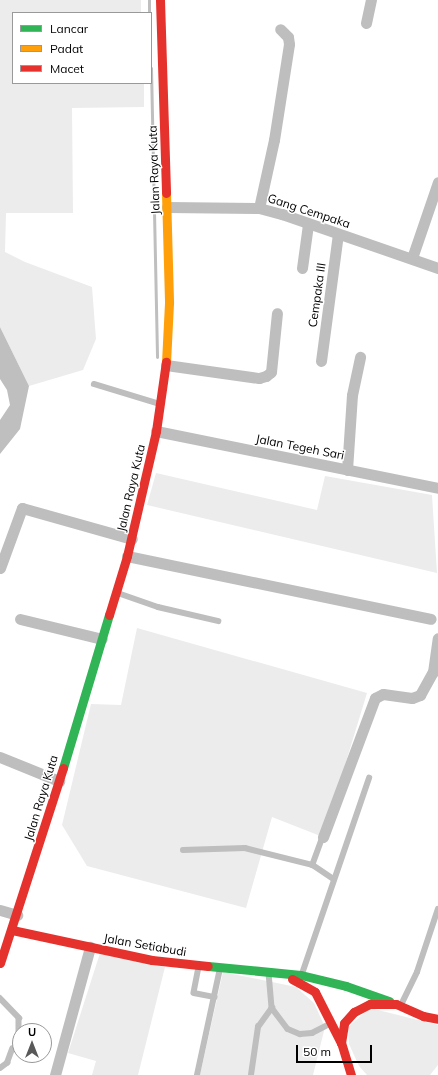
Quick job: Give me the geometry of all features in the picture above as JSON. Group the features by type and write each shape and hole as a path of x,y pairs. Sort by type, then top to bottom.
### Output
{"main road":[{"name":"Jalan Raya Kuta","path":"0,963 17,915 59,781 132,539 156,431 166,365 169,310 160,0"},
{"name":"Jalan Setiabudi","path":"12,930 152,960 272,973 346,986 423,1016 438,1019"},
{"name":"Jalan Setiabudi","path":"300,978 315,992 332,1023 355,1073"},
{"path":"341,1043 344,1023 354,1012 370,1004 398,1005"}],"street":[{"path":"366,23 370,0"},
{"path":"259,208 274,140 288,49 288,37 280,29"},
{"path":"412,258 438,182"},
{"name":"Gang Cempaka","path":"167,207 259,208 412,258 438,268"},
{"path":"302,268 308,224"},
{"name":"Cempaka III","path":"321,360 338,234"},
{"path":"166,365 260,378 266,376 271,372 277,313"},
{"path":"347,470 352,395 360,356"},
{"name":"Jalan Tegeh Sari","path":"156,431 438,488"},
{"path":"0,568 22,508 132,539"},
{"path":"127,556 431,619"},
{"path":"20,619 102,639"},
{"path":"324,837 375,698 383,694 412,698 420,695 433,672 438,638"},
{"path":"0,757 59,781"},
{"path":"0,910 17,915"},
{"path":"55,1075 90,947"}],"lane":[{"path":"94,384 160,404"},
{"path":"116,592 158,607 218,621"},
{"path":"300,978 369,778"},
{"path":"313,865 324,837"},
{"path":"183,850 245,848 313,865 334,879"},
{"path":"398,1005 417,972 438,909"},
{"path":"199,966 194,993 215,997"},
{"path":"197,1075 215,997 220,968"},
{"path":"251,1075 258,1027 272,1008 272,973"},
{"path":"0,998 18,1018 18,1023"},
{"path":"272,1008 288,1029 300,1034 312,1033 332,1023"},
{"path":"0,1068 7,1063 12,1049"}],"shaded area":[{"path":"0,0 141,0 141,12 12,12 12,84 144,84 144,107 72,108 73,213 6,213 5,252 25,262 92,287 96,339 83,370 29,386 0,327"},
{"path":"0,327 29,386 20,429 0,454 0,420 10,405 7,390 0,379"},
{"path":"156,473 317,510 325,476 432,495 437,573 147,505"},
{"path":"137,628 367,693 323,837 272,817 246,908 87,866 62,825 91,704 121,705"},
{"path":"100,953 165,967 138,1075 92,1075 96,1061 68,1053"},
{"path":"223,972 296,987 314,1003 325,1027 313,1075 200,1075"},
{"path":"370,1008 438,1025 438,1065 430,1075 367,1075 359,1066 349,1044 348,1027"}],"waterway":[{"path":"149,0 149,12"},
{"path":"151,84 157,357"}],"traffic: fast":[{"path":"63,768 109,615"},
{"path":"208,966 301,975 346,986 389,1001"}],"traffic: slow":[{"path":"166,193 169,303 166,362"}],"traffic: jam":[{"path":"160,0 166,193"},
{"path":"109,615 127,556 156,431 166,362"},
{"path":"0,963 63,768"},
{"path":"12,930 152,960 208,966"},
{"path":"292,979 315,992 341,1043"},
{"path":"351,1075 341,1043 344,1023 354,1012 370,1004 396,1004 423,1016 438,1019"}]}
